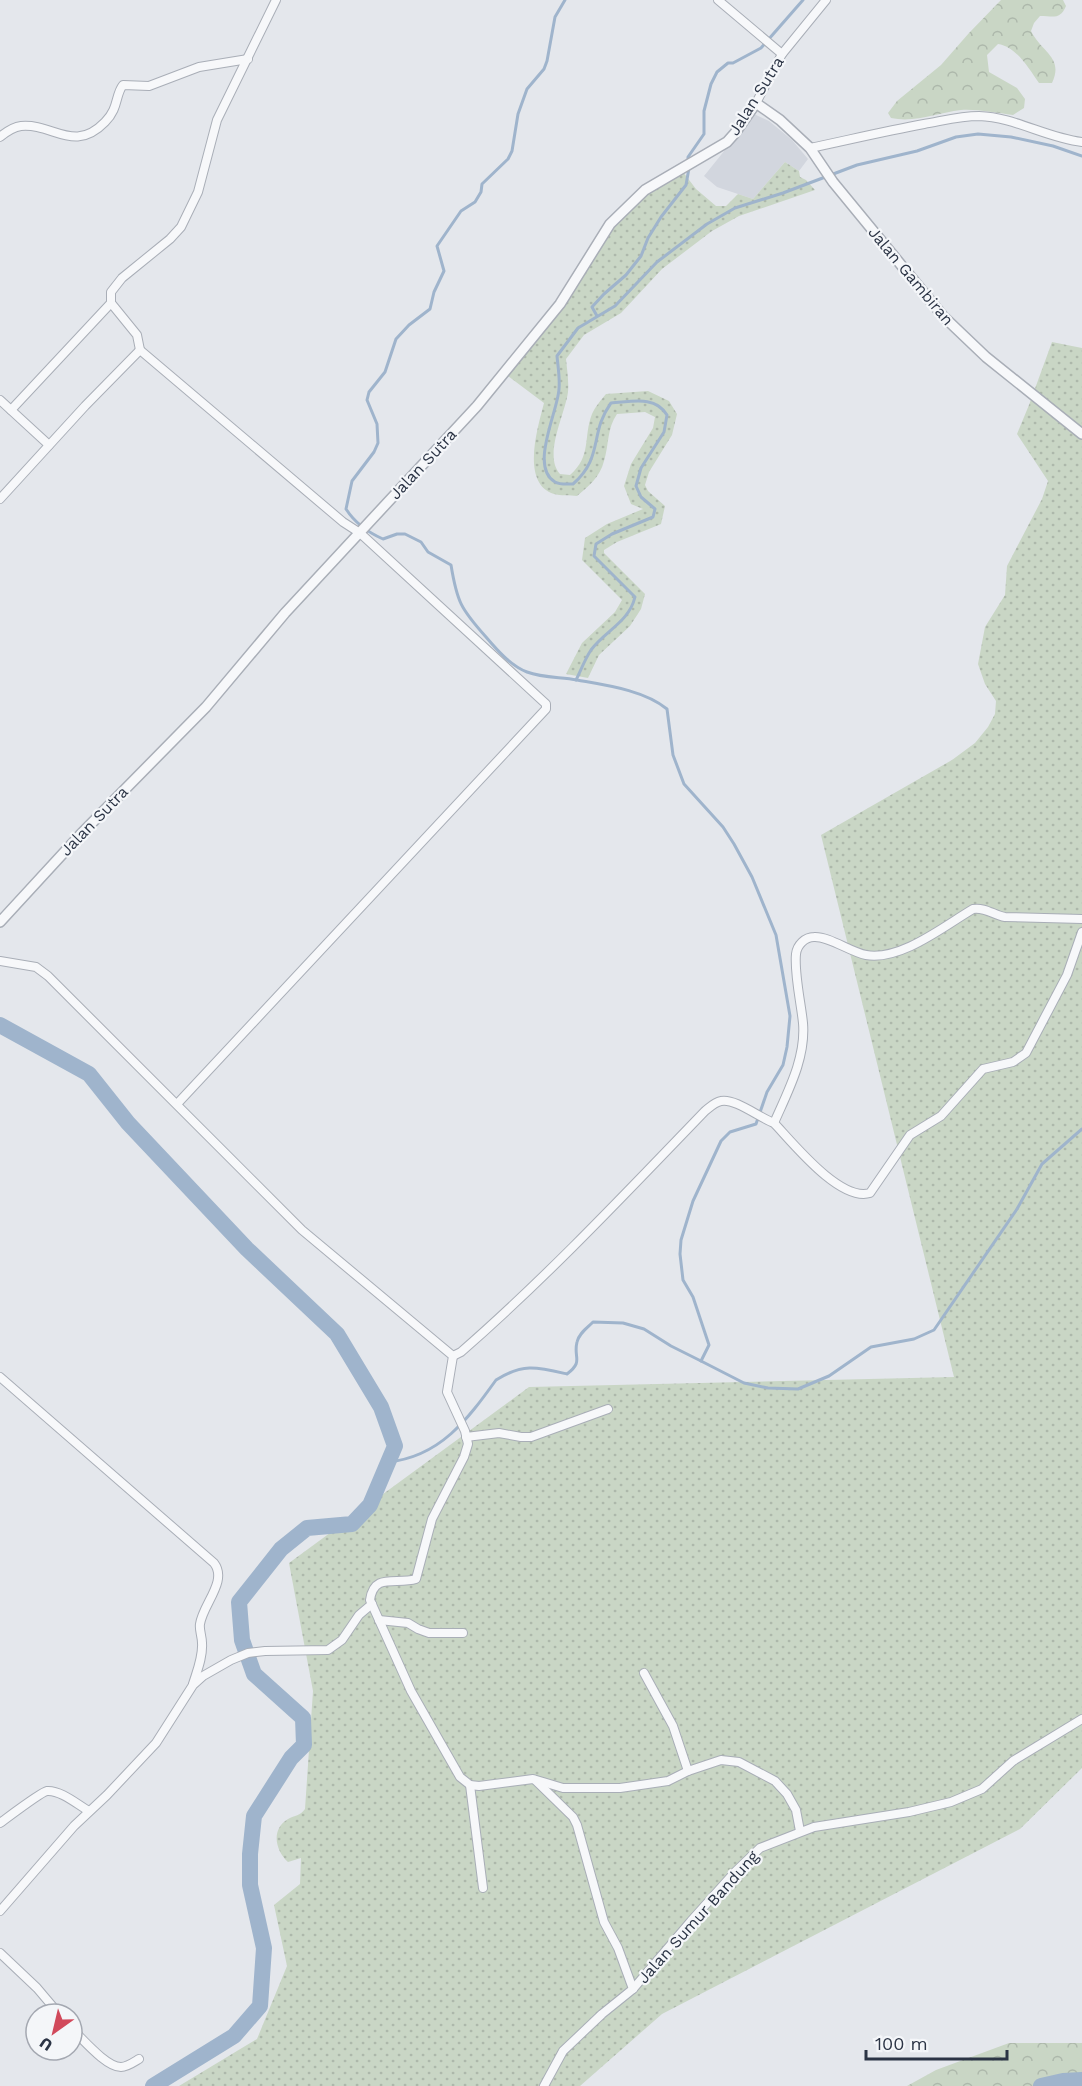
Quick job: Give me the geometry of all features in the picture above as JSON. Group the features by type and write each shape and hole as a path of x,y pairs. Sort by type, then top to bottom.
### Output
{"street":[{"path":"177,1104 547,707 545,702 363,529 343,522 140,350 137,335 111,303 110,298 114,286 176,234 184,221 198,192 217,120 276,0"},
{"path":"718,0 782,54"},
{"name":"Jalan Sutra","path":"0,922 80,835 206,707 285,614 477,406 571,289 610,224 645,190 727,142 756,103 782,54 826,0"},
{"path":"0,137 20,126 41,129 63,136 85,135 94,131 111,116 117,106 123,85 149,86 199,67 248,59"},
{"name":"Jalan Gambiran","path":"756,103 780,120 810,148 833,182 943,316 986,357 1082,434"},
{"path":"810,148 879,132 961,117 979,116 998,118 1055,137 1082,142"},
{"path":"11,410 111,303"},
{"path":"0,499 140,350"},
{"path":"0,400 49,445"},
{"path":"774,1123 792,1082 801,1050 803,1025 796,955 800,944 805,940 820,937 857,952 877,956 912,946 973,909 979,908 1005,917 1082,919"},
{"path":"453,1356 461,1352 508,1310 567,1254 705,1111 718,1101 728,1100 774,1123 820,1172 854,1193 862,1195 870,1193 910,1135 941,1116 983,1069 1012,1062 1026,1053 1067,975 1082,932"},
{"path":"0,961 36,967 48,976 302,1230 453,1356"},
{"path":"453,1356 447,1392 468,1444 464,1457 432,1518 416,1579 405,1582 383,1581 371,1591 372,1604 411,1691 460,1777 470,1785 479,1786 533,1779 563,1788 620,1788 668,1781 688,1771 721,1760 739,1762 775,1781 787,1794 796,1810 800,1831"},
{"path":"0,1377 214,1563 218,1568 219,1577 199,1626 202,1642 201,1654 192,1685 156,1743 74,1826 0,1911"},
{"path":"465,1434 499,1433 531,1437 608,1409"},
{"path":"192,1685 203,1676 248,1653 328,1650 342,1640 358,1615 372,1604"},
{"path":"379,1620 408,1623 429,1633 463,1633"},
{"path":"645,1673 673,1726 688,1771"},
{"name":"Jalan Sumur Bandung","path":"544,2086 563,2051 602,2014 633,1989 691,1921 760,1848 800,1831 909,1812 951,1802 982,1789 1013,1761 1082,1719"},
{"path":"533,1779 573,1817 580,1834 604,1922 618,1948 633,1989"},
{"path":"470,1785 483,1888"},
{"path":"2,1819 45,1791 60,1794 89,1811"},
{"path":"0,1953 48,2002"},
{"path":"84,2040 114,2066 123,2067 139,2059"}],"shaded area":[{"path":"754,114 769,121 792,140 808,159 799,171 785,162 753,199 717,187 704,176"}],"green space":[{"path":"1001,0 1063,0 1066,6 1059,15 1040,16 1031,31 1054,61 1055,74 1052,83 1039,83 1017,54 998,44 987,55 989,72 1017,88 1025,99 1024,108 1013,115 961,110 917,118 891,118 888,113 897,101 941,65"},
{"path":"785,162 799,171 800,177 815,190 739,216 712,231 662,269 621,313 584,335 566,359 568,392 554,446 555,466 560,474 570,475 577,468 584,453 592,414 606,394 648,391 669,401 677,414 672,435 649,472 645,485 648,491 665,506 661,524 617,542 604,550 604,553 645,594 641,609 630,626 599,655 588,678 566,674 582,643 615,612 622,600 582,560 585,538 607,524 643,509 631,504 624,486 631,464 653,428 655,417 645,412 617,414 610,431 602,467 594,481 577,496 554,494 544,488 537,479 534,467 538,426 544,403 508,376 564,307 613,227 647,193 683,172 696,189 716,206 726,206 738,194 753,199"},
{"path":"1052,342 1082,348 1082,1768 1020,1829 662,2014 580,2086 179,2086 257,2039 287,1966 274,1905 300,1884 301,1858 288,1862 280,1852 277,1835 282,1824 305,1809 313,1691 289,1563 529,1387 954,1377 821,835 952,760 975,743 995,714 996,701 985,684 978,664 985,627 1005,595 1007,566 1042,499 1048,481 1017,434"},
{"path":"1009,2043 1082,2043 1082,2086 907,2086 936,2070"}],"waterway":[{"path":"388,1462 423,1453 438,1444 475,1409 496,1380 514,1371 530,1368 567,1374 577,1362 578,1339 593,1322 623,1323 644,1329 701,1361 709,1345 693,1297 683,1280 681,1240 693,1201 721,1141 730,1132 756,1124 767,1092 783,1065 787,1047 790,1016 776,935 752,877 734,844 723,827 684,784 673,755 667,709 647,697 624,689 539,675 515,666 495,647 466,612 455,588 451,565 428,552 421,542 405,534 383,539 377,536 357,523 346,509 352,481 378,443 377,424 367,400 369,392 385,372 396,339 409,325 430,309 434,292 444,271 437,246 461,211 475,202 481,192 482,184 508,159 512,151 518,114 527,89 544,69 555,17 565,0"},
{"path":"688,162 688,157 704,134 704,111 711,84 717,72 728,63 733,63 761,48 803,0"},
{"path":"576,680 591,650 622,620 632,606 635,597 594,556 596,544 612,534 653,517 655,509 641,497 636,486 641,468 664,432 667,415 662,409 649,402 611,403 604,414 593,454 583,474 573,484 555,482 548,475 545,452 559,389 557,356 578,328 615,306 657,262 707,224 735,208 783,193 857,165 917,151 956,137 978,134 1011,137 1053,146 1082,156"},
{"path":"597,316 592,307 626,275 641,256 648,238 661,217 686,185 689,168"},
{"path":"0,1025 89,1074 128,1123 247,1249 337,1334 381,1407 395,1446 370,1505 352,1524 307,1528 281,1549 239,1602 242,1640 254,1674 303,1718 304,1745 291,1758 254,1816 250,1885 264,1948 260,2006 234,2036 153,2086"},
{"path":"701,1361 744,1383 768,1388 798,1389 829,1376 871,1347 914,1339 934,1330 1017,1209 1042,1164 1082,1129"},
{"path":"1041,2086 1082,2080"}]}
